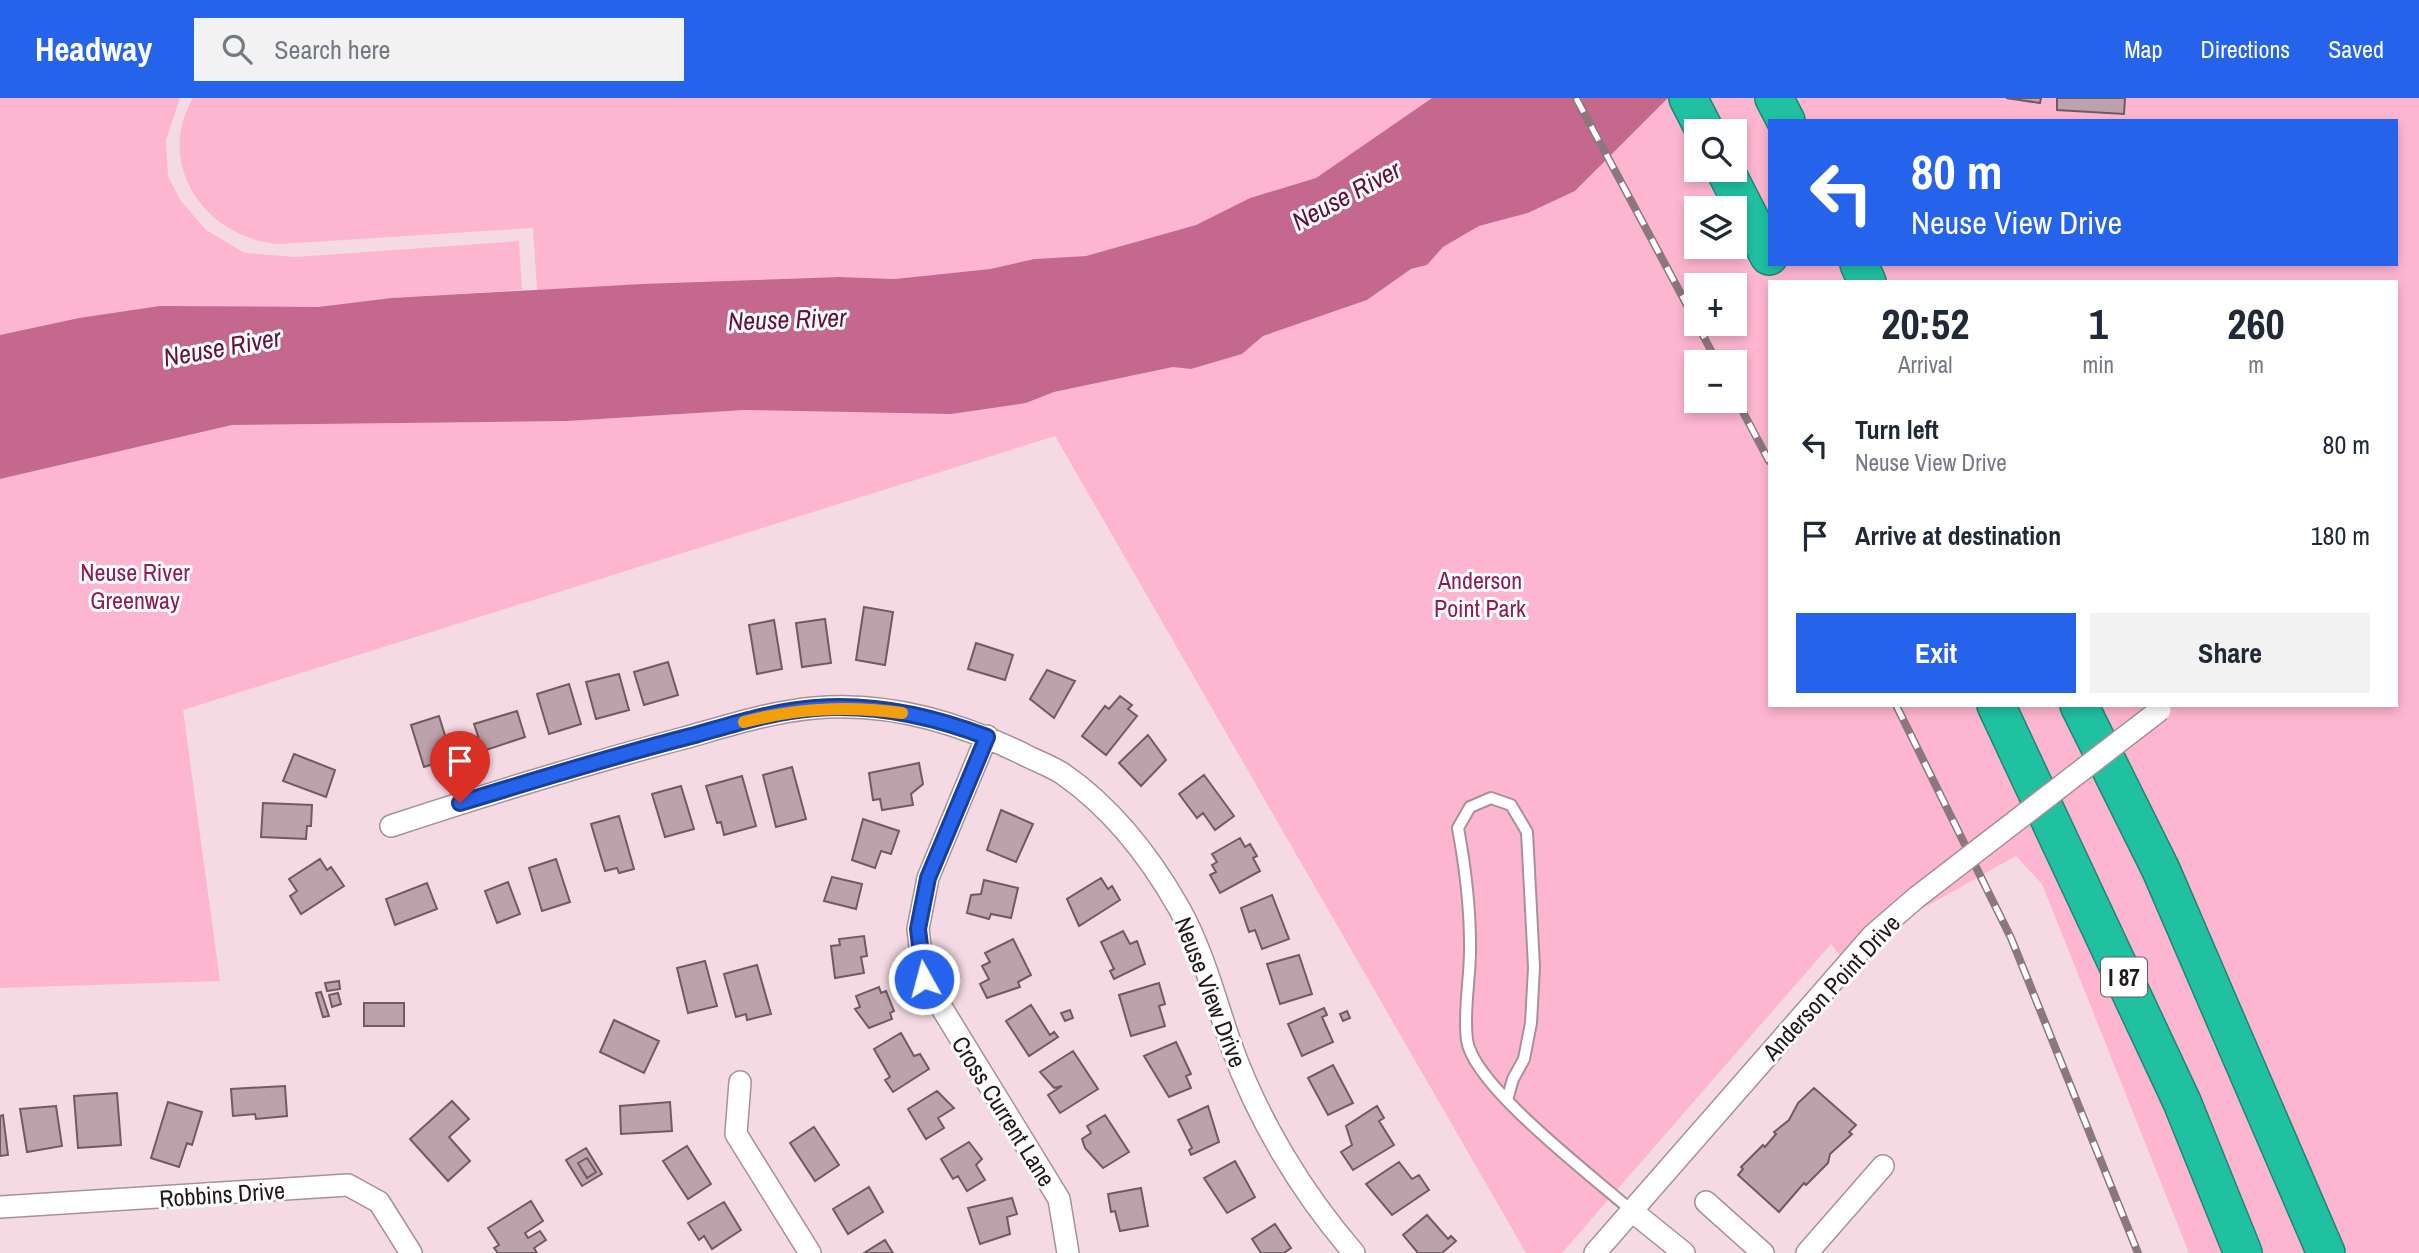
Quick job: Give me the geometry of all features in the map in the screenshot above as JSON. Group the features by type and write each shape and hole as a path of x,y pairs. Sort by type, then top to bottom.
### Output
{"highway":[{"path":"1688,98 1699,119"},
{"path":"1774,98 1785,119"},
{"path":"1731,182 1767,251"},
{"name":"I 87","path":"1997,707 2182,1102 2243,1253"},
{"path":"2080,707 2161,870 2326,1253"}],"street":[{"name":"Anderson Point Drive","path":"1595,1253 1873,935 1917,897 2164,707"},
{"name":"Neuse View Drive","path":"391,826 578,765 789,711 860,708 920,715 987,737 1062,774 1121,825 1153,865 1180,910 1198,949 1252,1096 1300,1181 1354,1253"},
{"name":"Cross Current Lane","path":"987,737 928,878 918,929 924,979 1059,1199 1068,1253"},
{"path":"740,1082 736,1134 810,1253"},
{"path":"1807,1253 1883,1166"},
{"name":"Robbins Drive","path":"0,1207 348,1185 379,1202 411,1253"},
{"path":"1706,1202 1763,1253"},
{"path":"1632,1211 1684,1253"}],"lane":[{"path":"1507,1100 1513,1079 1524,1059 1531,1023 1531,885 1527,832 1511,805 1491,798 1471,807 1458,828 1466,869 1471,943 1467,1042 1483,1073 1507,1100 1632,1211"}],"green space":[{"path":"0,98 180,98 166,140 168,176 181,201 206,230 245,253 296,257 519,241 522,290 391,298 318,307 79,318 0,336"},
{"path":"193,98 1432,98 1316,178 1250,198 1196,225 1086,256 1034,259 990,269 895,279 839,277 537,290 533,228 280,244 254,239 230,229 210,214 195,195 184,173 180,149 182,124"},
{"name":"Anderson Point Park","path":"1668,98 2419,98 2419,1253 2189,1253 2042,884 2016,856 1918,911 1850,969 1831,944 1562,1253 1526,1253 1055,436 183,710 220,981 0,988 0,479 232,425 568,421 745,410 1026,403 1054,392 1173,367 1191,369 1242,354 1263,336 1367,300 1411,269 1427,265 1443,247 1479,226 1528,213 1575,191"}],"water":[{"name":"Neuse River","path":"1432,98 1668,98 1575,191 1528,213 1479,226 1443,247 1427,265 1411,269 1367,300 1263,336 1242,354 1191,369 1173,367 1054,392 1026,403 951,414 745,410 568,421 232,425 0,479 0,335 79,318 160,306 318,307 391,298 642,284 839,277 895,279 990,269 1034,259 1086,256 1196,225 1250,198 1316,178"}],"building":[{"path":"2006,98 2041,98 2040,103"},
{"path":"2057,98 2125,98 2124,114 2057,110"},
{"path":"864,607 893,612 885,665 856,660"},
{"path":"825,619 831,663 802,667 796,623"},
{"path":"774,620 782,669 757,674 749,625"},
{"path":"976,643 1013,655 1005,680 968,669"},
{"path":"668,662 678,695 644,705 634,672"},
{"path":"1047,670 1075,681 1054,718 1030,699"},
{"path":"619,674 629,710 596,719 586,682"},
{"path":"569,684 581,724 549,734 537,694"},
{"path":"1120,696 1132,705 1128,709 1137,716 1106,755 1082,736 1105,706 1109,709"},
{"path":"517,711 525,737 483,751 474,724"},
{"path":"439,716 452,758 424,767 411,725"},
{"path":"1148,735 1166,760 1141,786 1119,763"},
{"path":"294,754 335,770 326,797 283,781"},
{"path":"919,763 923,784 911,794 913,805 882,810 880,799 873,800 869,773"},
{"path":"792,767 806,819 776,827 763,775"},
{"path":"1204,775 1234,816 1215,830 1203,813 1197,818 1179,794"},
{"path":"742,776 756,826 724,835 721,822 717,823 706,786"},
{"path":"681,786 694,829 665,837 652,794"},
{"path":"263,803 312,805 311,826 307,826 306,839 261,837"},
{"path":"1001,810 1033,824 1016,862 987,850"},
{"path":"619,816 634,869 619,873 617,868 605,871 591,824"},
{"path":"863,819 899,831 891,854 881,851 875,868 852,860"},
{"path":"1240,838 1245,847 1250,844 1257,856 1253,858 1260,871 1220,893 1210,875 1216,872 1212,865 1217,862 1212,854"},
{"path":"320,859 327,870 331,867 344,886 301,914 290,896 297,891 289,879"},
{"path":"556,859 570,902 542,911 529,868"},
{"path":"832,877 862,884 856,909 824,901"},
{"path":"1101,878 1108,889 1112,886 1120,900 1079,926 1067,899"},
{"path":"984,880 1018,888 1011,918 991,914 989,919 967,913 971,895 981,894"},
{"path":"508,882 520,914 497,923 485,891"},
{"path":"427,883 437,909 395,925 386,899"},
{"path":"1272,895 1289,939 1262,949 1255,930 1249,932 1241,908"},
{"path":"1123,931 1130,944 1137,941 1145,964 1114,979 1110,971 1114,969 1101,942"},
{"path":"864,936 867,956 861,957 864,973 835,978 831,946 840,945 839,939"},
{"path":"1013,939 1031,975 1018,982 1020,987 987,998 980,984 989,979 982,966 990,962 985,953"},
{"path":"1299,955 1312,994 1280,1004 1267,964"},
{"path":"705,961 717,1006 688,1013 677,968"},
{"path":"757,965 771,1014 747,1020 746,1014 736,1017 724,974"},
{"path":"339,981 340,989 327,991 325,983"},
{"path":"1159,983 1165,1004 1159,1006 1165,1026 1131,1036 1119,995"},
{"path":"879,987 881,993 886,991 894,1011 890,1013 892,1019 869,1028 855,1009 860,1007 856,996"},
{"path":"321,992 329,1016 323,1017 316,993"},
{"path":"338,993 341,1004 332,1007 329,995"},
{"path":"364,1003 404,1003 404,1026 364,1026"},
{"path":"1031,1005 1050,1035 1054,1032 1058,1037 1029,1056 1006,1021"},
{"path":"1324,1008 1327,1015 1322,1017 1333,1042 1302,1056 1288,1024"},
{"path":"1070,1010 1073,1018 1065,1021 1061,1013"},
{"path":"1347,1011 1350,1018 1343,1021 1340,1014"},
{"path":"614,1020 659,1041 644,1073 600,1052"},
{"path":"901,1033 914,1056 920,1054 929,1069 893,1092 885,1080 890,1077 874,1049"},
{"path":"1176,1042 1191,1074 1186,1076 1191,1088 1169,1097 1144,1056"},
{"path":"1073,1051 1098,1089 1060,1113 1048,1095 1062,1086 1054,1088 1040,1072"},
{"path":"1333,1065 1353,1103 1328,1115 1308,1078"},
{"path":"285,1086 287,1116 256,1119 255,1114 233,1116 231,1089"},
{"path":"1814,1088 1856,1125 1849,1132 1852,1134 1830,1154 1828,1163 1806,1185 1804,1183 1779,1212 1738,1175 1743,1169 1741,1167 1763,1145 1765,1147 1776,1134 1774,1132 1789,1120 1798,1103"},
{"path":"937,1091 954,1108 938,1118 944,1128 926,1139 908,1109"},
{"path":"117,1093 121,1145 78,1148 74,1096"},
{"path":"452,1101 469,1119 449,1137 470,1161 448,1181 410,1139"},
{"path":"168,1102 202,1112 192,1145 187,1143 179,1167 151,1158"},
{"path":"670,1102 672,1131 621,1134 620,1106"},
{"path":"56,1106 62,1146 27,1152 20,1109"},
{"path":"1208,1106 1219,1142 1191,1155 1189,1150 1192,1148 1178,1120"},
{"path":"1377,1106 1384,1118 1379,1121 1394,1145 1353,1170 1341,1152 1352,1145 1346,1126"},
{"path":"3,1115 8,1155 0,1156 0,1116"},
{"path":"1105,1115 1129,1152 1103,1168 1085,1148 1082,1139 1091,1133 1087,1126"},
{"path":"814,1127 839,1165 815,1181 790,1143"},
{"path":"969,1142 982,1159 976,1165 985,1180 967,1191 958,1176 953,1179 941,1159"},
{"path":"687,1146 711,1184 688,1199 663,1161"},
{"path":"586,1148 602,1174 582,1186 566,1160"},
{"path":"587,1158 596,1172 587,1178 578,1163"},
{"path":"1235,1161 1255,1197 1227,1213 1204,1178"},
{"path":"1399,1162 1412,1179 1419,1175 1429,1190 1392,1215 1366,1184"},
{"path":"869,1187 883,1212 848,1234 833,1209"},
{"path":"1141,1188 1148,1226 1120,1231 1115,1211 1111,1212 1108,1194"},
{"path":"1012,1198 1017,1214 1007,1217 1010,1234 980,1244 968,1208"},
{"path":"531,1201 543,1221 525,1233 528,1238 540,1231 546,1240 534,1248 537,1253 498,1253 494,1248 499,1245 488,1228"},
{"path":"724,1202 741,1230 712,1249 704,1236 699,1240 688,1223"},
{"path":"1427,1215 1448,1239 1451,1236 1456,1241 1442,1253 1418,1253 1403,1235"},
{"path":"1275,1224 1291,1248 1284,1253 1261,1253 1252,1239"},
{"path":"885,1240 893,1253 864,1253"}],"railway":[{"path":"1576,98 1684,300"},
{"path":"1703,336 1711,350"},
{"path":"1744,413 1768,459"},
{"path":"1897,707 2011,938 2138,1253"}],"slow traffic":[{"path":"744,722 776,713 816,708 860,708 902,713"}],"route":[{"path":"460,803 578,765 776,713 816,708 860,708 933,717 987,737 928,878 918,929 924,979"}],"park label":[{"name":"Neuse River Greenway","path":"135,586"}]}
